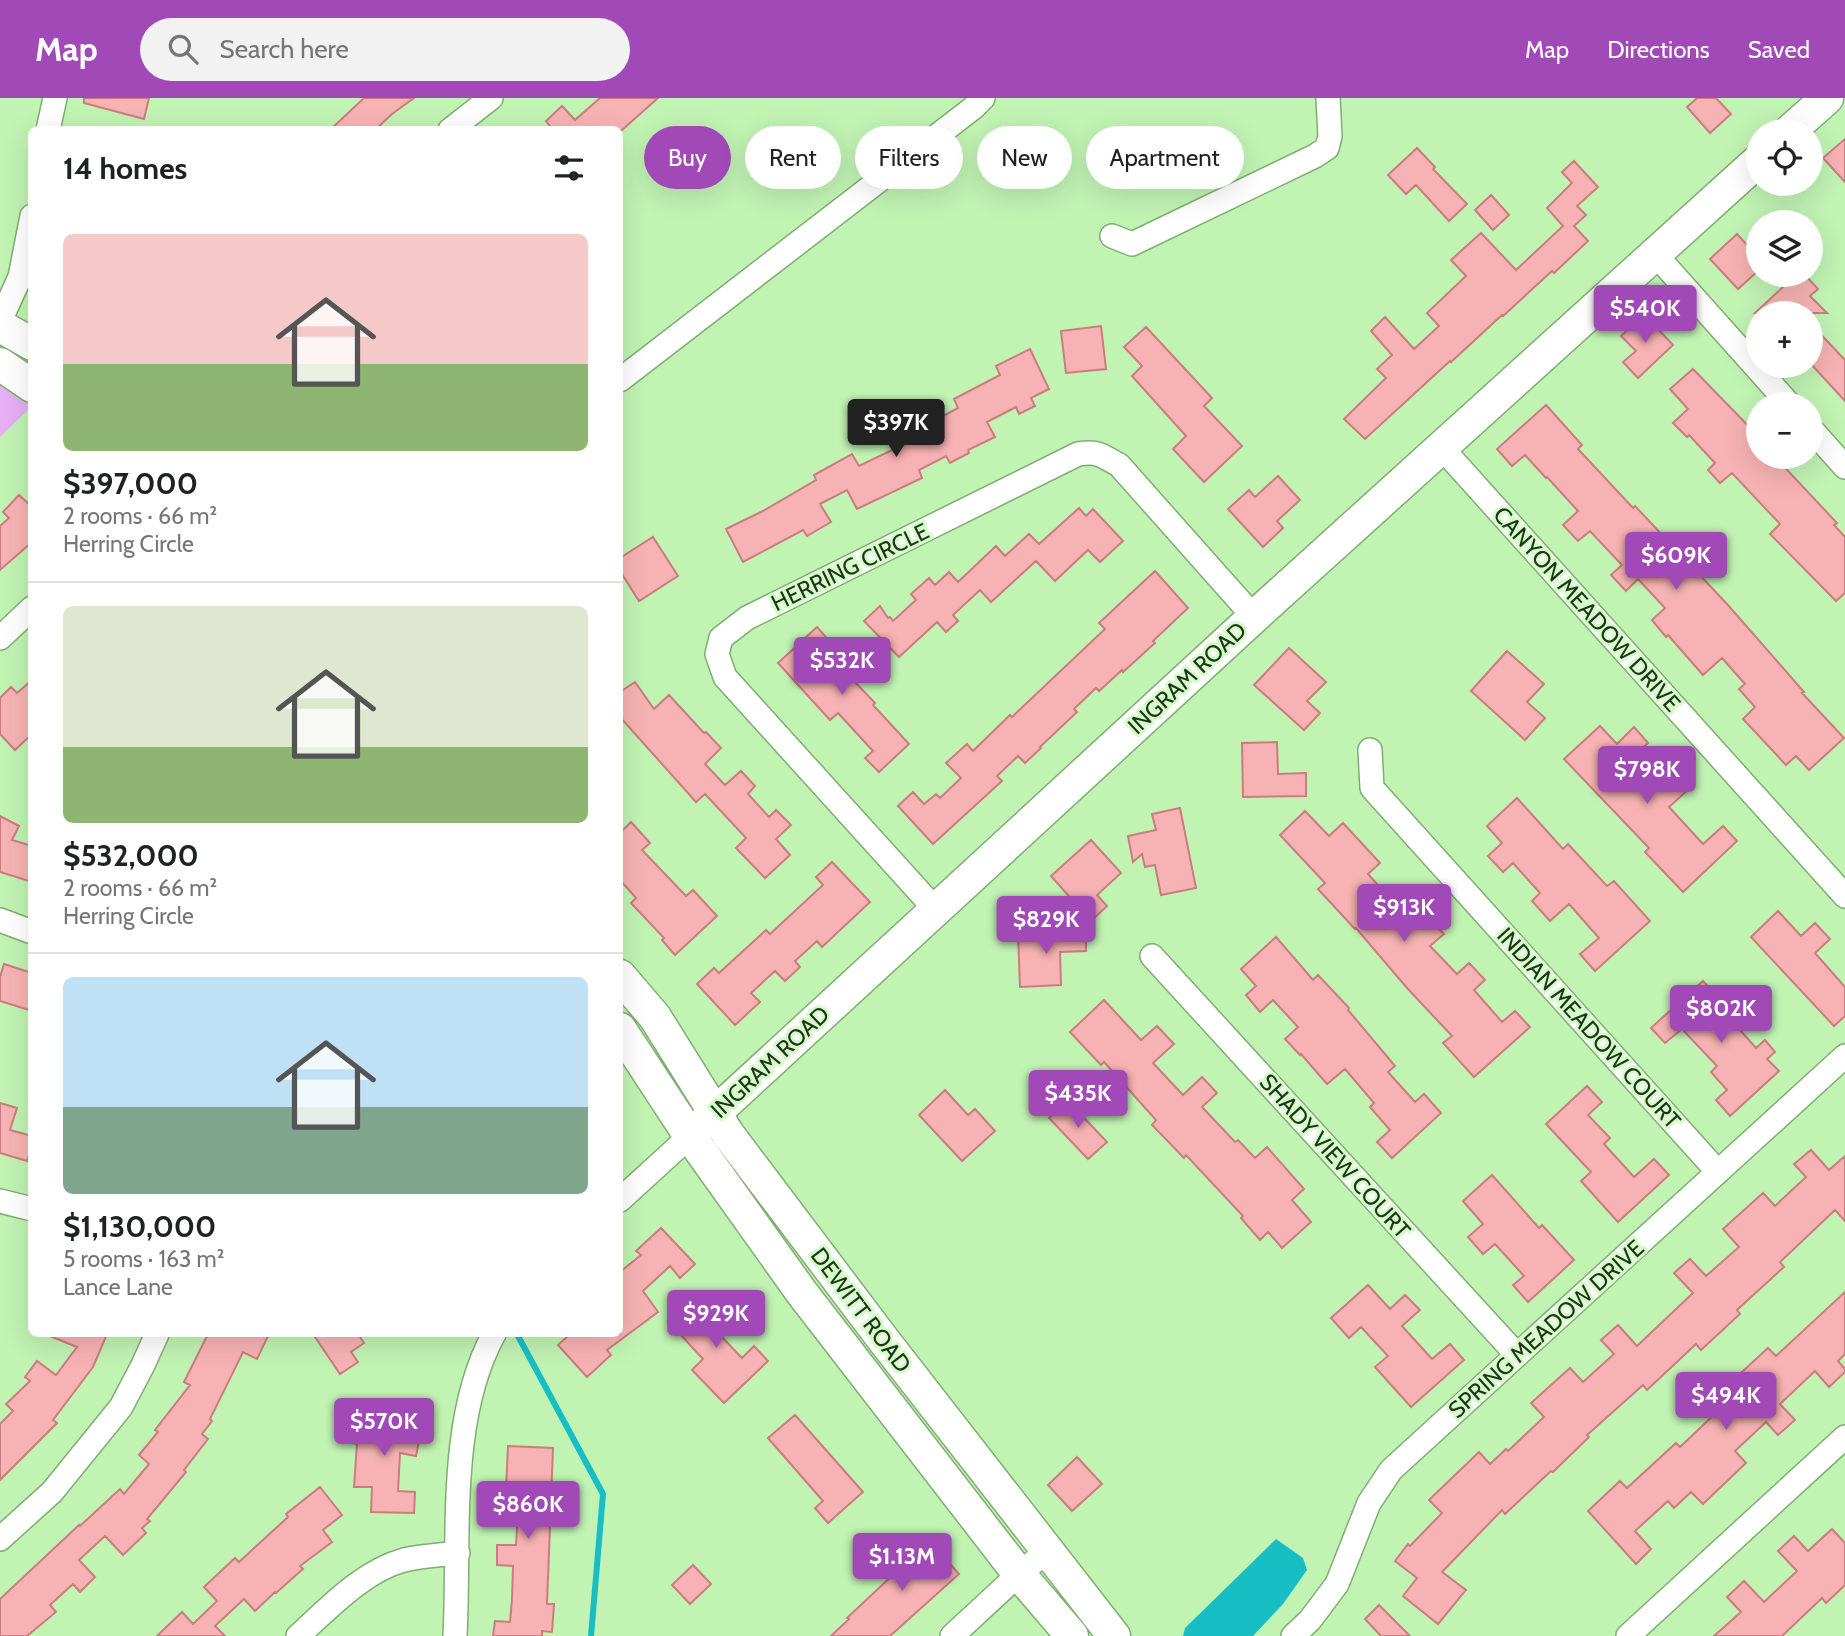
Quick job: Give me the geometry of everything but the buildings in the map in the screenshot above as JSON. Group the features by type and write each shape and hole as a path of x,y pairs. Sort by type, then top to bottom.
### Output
{"main road":[{"path":"1803,119 1827,98"},
{"name":"INGRAM ROAD","path":"690,1136 1254,617 1746,172"},
{"path":"0,326 28,342"},
{"path":"0,365 28,383"},
{"name":"DEWITT ROAD","path":"623,980 655,1017 728,1134 1114,1636"},
{"name":"DEWITT ROAD","path":"623,1033 690,1136 802,1293 1018,1574 1072,1636"},
{"path":"643,1063 671,1042"}],"street":[{"path":"49,126 55,98"},
{"path":"455,126 491,98"},
{"path":"623,378 983,98"},
{"path":"1112,236 1132,244 1315,156 1327,148 1330,135 1328,98"},
{"path":"0,321 20,277 28,236"},
{"path":"1655,254 1778,392"},
{"path":"1823,442 1845,467"},
{"name":"CANYON MEADOW DRIVE","path":"1441,447 1845,896"},
{"name":"HERRING CIRCLE","path":"935,909 724,677 717,654 721,638 747,618 1078,454 1091,452 1097,452 1119,466 1254,617"},
{"path":"0,638 28,612"},
{"name":"INDIAN MEADOW COURT","path":"1370,750 1372,788 1718,1172"},
{"path":"0,920 28,930"},
{"name":"SHADY VIEW COURT","path":"1152,956 1517,1355"},
{"name":"SPRING MEADOW DRIVE","path":"1293,1636 1310,1620 1338,1584 1369,1503 1391,1470 1845,1056"},
{"name":"INGRAM ROAD","path":"623,1197 690,1136"},
{"path":"0,1201 28,1208"},
{"path":"0,1539 52,1492 121,1407 156,1337"},
{"path":"455,1636 459,1495 464,1437 472,1390 483,1353 492,1337"},
{"path":"1628,1636 1845,1437"},
{"path":"951,1636 1047,1551"},
{"path":"298,1636 369,1576 403,1560 458,1553"}],"shaded area":[{"path":"0,379 28,397 28,410 0,437"}],"water":[{"path":"1276,1539 1303,1558 1307,1570 1283,1604 1253,1636 1183,1636 1185,1628"}],"waterway":[{"path":"519,1337 603,1494 591,1636"}]}
